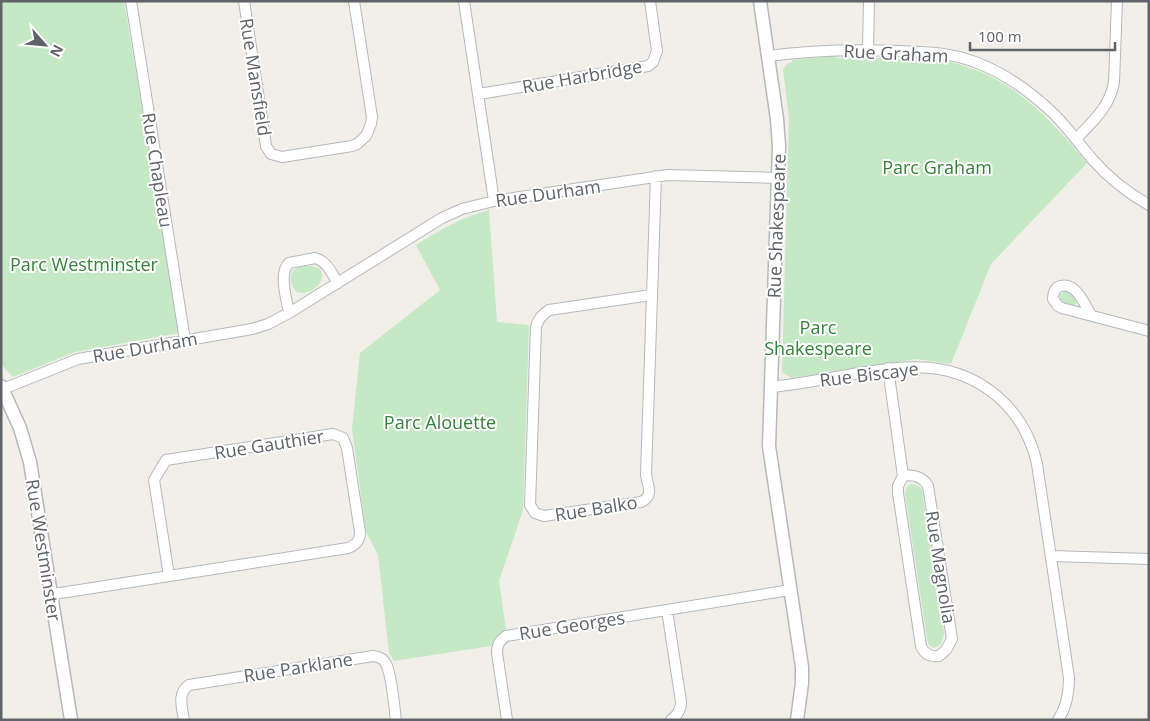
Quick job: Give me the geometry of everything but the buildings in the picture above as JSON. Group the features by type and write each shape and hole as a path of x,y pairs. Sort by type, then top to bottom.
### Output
{"street":[{"name":"Rue Chapleau","path":"131,1 185,340"},
{"name":"Rue Mansfield","path":"244,1 266,146 271,154 282,157 352,146 362,140 369,130 372,117 354,1"},
{"path":"464,1 494,201"},
{"name":"Rue Harbridge","path":"479,94 648,66 653,62 658,51 650,1"},
{"name":"Rue Shakespeare","path":"760,1 777,119 778,178 770,454 802,676 797,720"},
{"path":"868,49 870,1"},
{"path":"1076,140 1105,107 1112,92 1117,1"},
{"name":"Rue Graham","path":"768,56 823,49 868,49 936,52 976,62 1013,80 1028,92 1056,116 1105,172 1131,194 1149,205"},
{"name":"Rue Durham","path":"2,387 78,359 252,329 268,324 290,313 453,212 472,206 656,176 778,178"},
{"name":"Rue Balko","path":"651,295 550,310 538,322 536,327 530,505 534,513 544,516 641,502 646,500 649,495 650,490 646,475 656,176"},
{"path":"290,313 283,274 285,266 289,263 316,258 320,259 338,283"},
{"path":"1091,315 1101,320 1149,331"},
{"name":"Rue Biscaye","path":"771,388 888,368 929,367 964,376 992,392 1014,413 1027,434 1035,454 1069,678 1068,695 1064,710 1058,720"},
{"name":"Rue Magnolia","path":"888,368 903,476 898,486 898,493 921,646 928,655 938,656 946,650 952,639 928,486 925,481 916,477 903,476"},
{"name":"Rue Westminster","path":"2,387 28,451 71,720"},
{"name":"Rue Gauthier","path":"52,594 169,576 353,546 357,542 360,532 347,448 343,438 333,434 166,460 154,480 169,576"},
{"path":"1051,556 1149,559"},
{"name":"Rue Georges","path":"507,720 497,653 497,646 500,640 506,636 790,590"},
{"path":"667,610 682,702 678,714 671,720"},
{"name":"Rue Parklane","path":"184,720 182,695 184,689 189,685 373,656 385,662 388,670 396,720"}],"green space":[{"name":"Parc Westminster","path":"1,1 124,1 180,333 75,352 13,377 1,364"},
{"name":"Parc Graham","path":"835,56 836,58 928,58 954,63 978,71 999,81 1036,108 1087,163 991,264 951,364 917,359 791,378 782,372 789,118 783,69 792,60"},
{"name":"Parc Alouette","path":"489,210 497,322 529,325 523,510 499,581 506,629 495,637 491,646 394,661 389,652 378,555 366,532 352,429 360,353 440,290 416,245 451,224"},
{"path":"312,266 320,269 322,274 319,284 316,288 306,292 297,292 291,281 291,274 299,267"},
{"path":"1065,291 1070,293 1077,301 1075,306 1064,303 1060,299 1059,295"},
{"path":"911,484 919,486 922,490 944,634 941,644 934,648 929,645 927,639 905,493 907,487"}],"park label":[{"name":"Parc Shakespeare","path":"818,337"}]}
